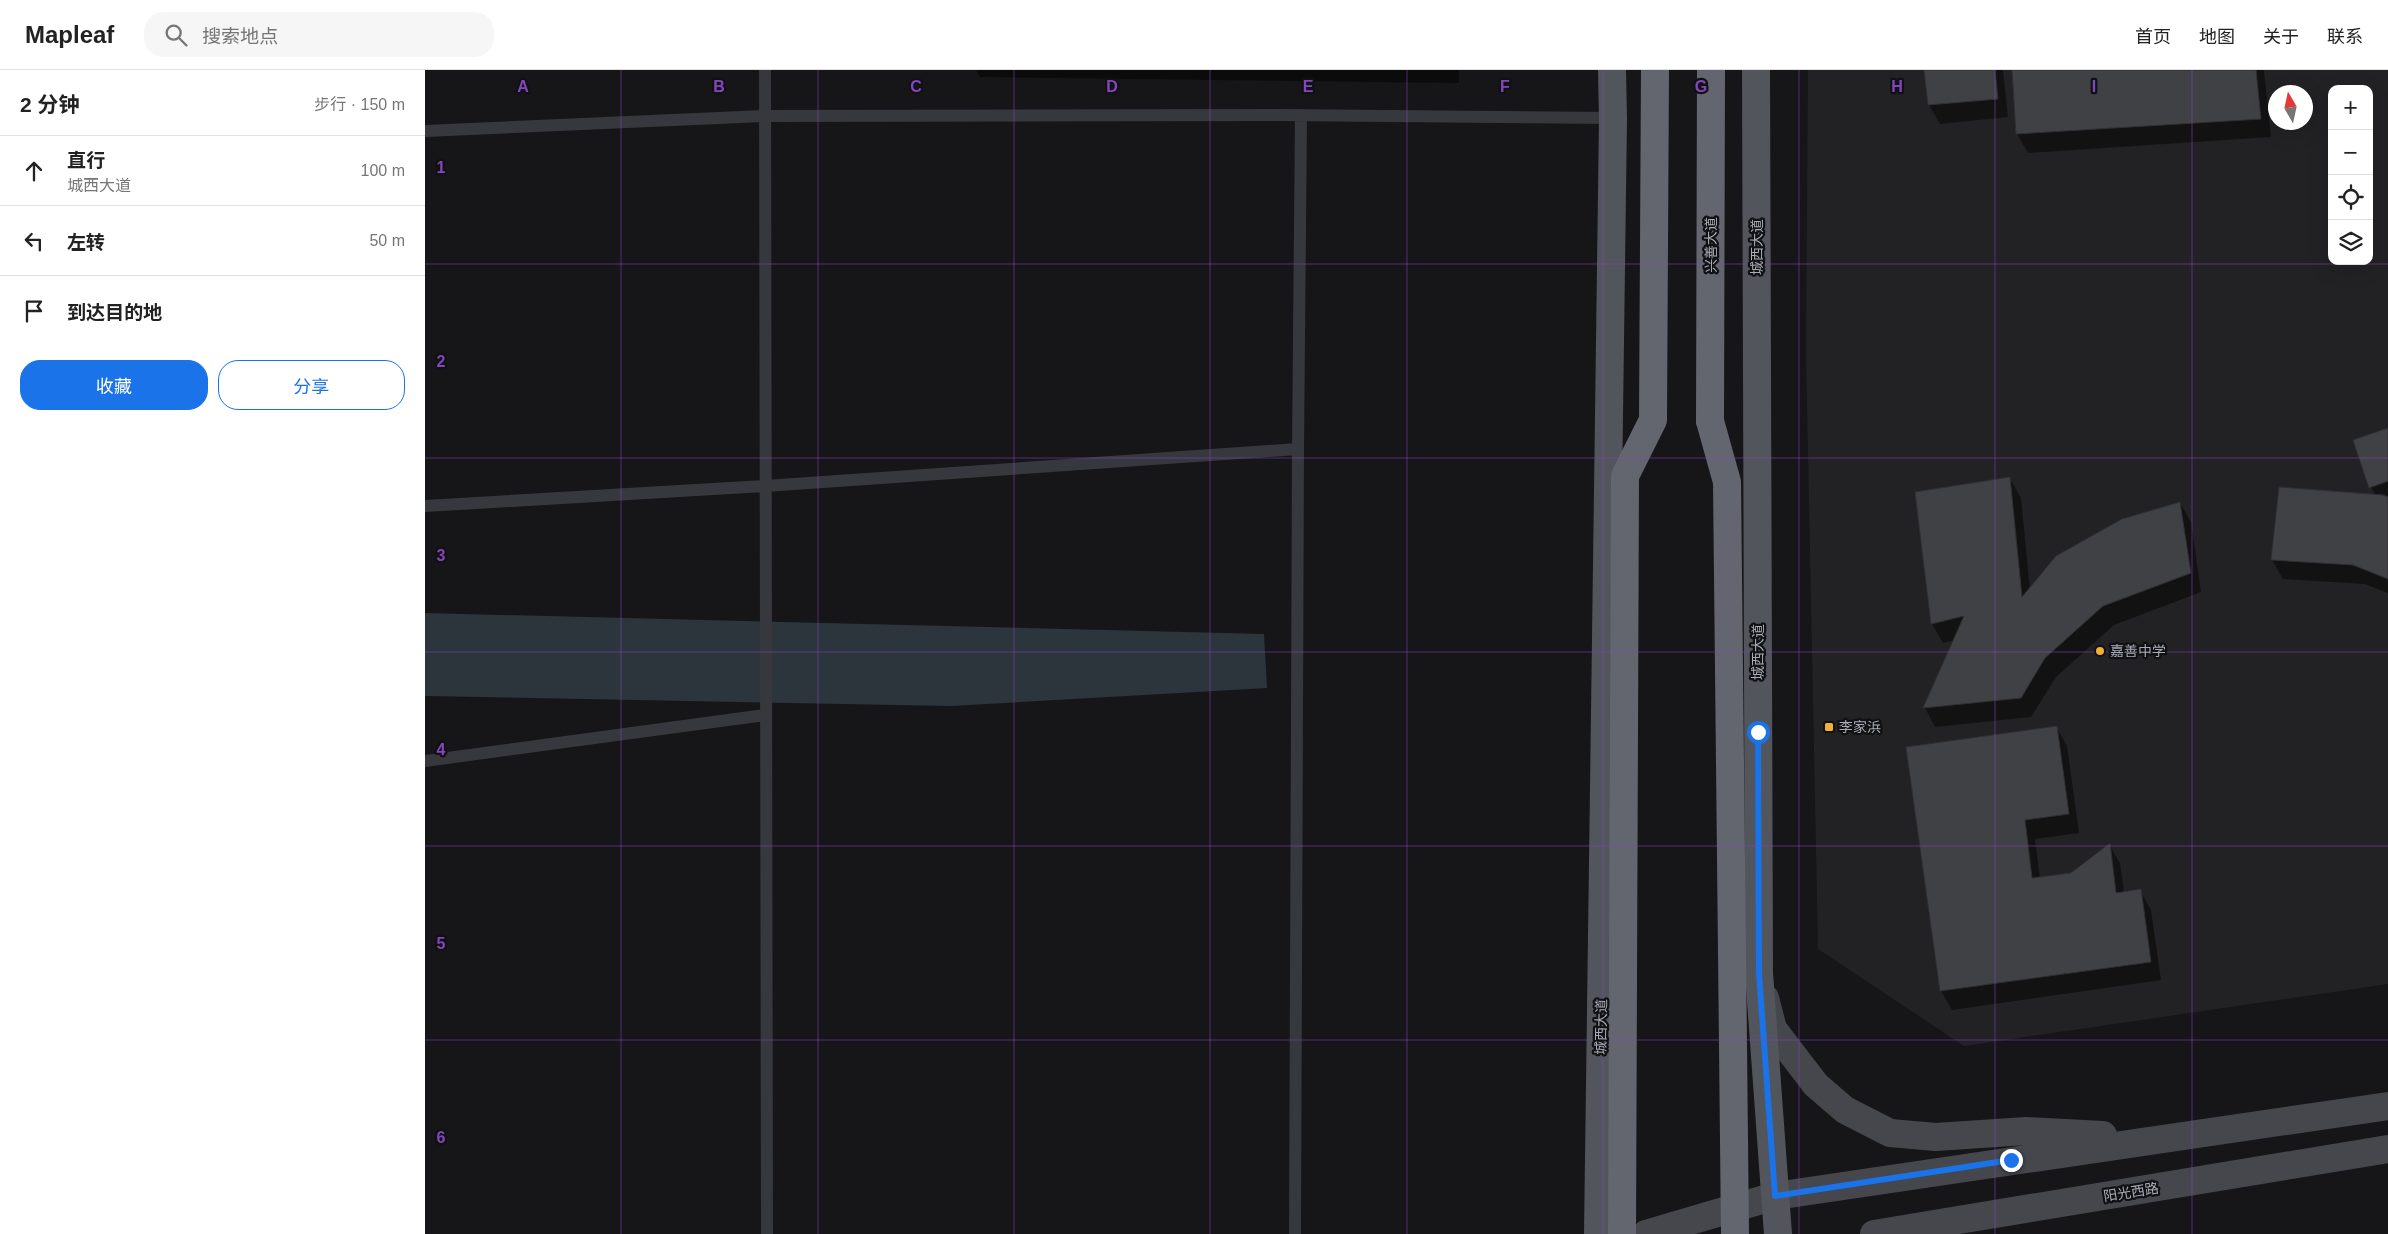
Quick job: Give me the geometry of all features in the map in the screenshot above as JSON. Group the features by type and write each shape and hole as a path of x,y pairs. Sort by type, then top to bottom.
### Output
{"highway":[{"path":"1622,1234 1625,476 1653,420 1655,70"},
{"name":"兴善大道","path":"1711,70 1710,421 1727,482 1735,1234"}],"main road":[{"name":"城西大道","path":"1598,1234 1613,118 1611,70"},
{"name":"城西大道","path":"1756,70 1759,973 1778,1234"},
{"path":"1759,973 1773,1029 1816,1085 1845,1110 1890,1132 1936,1137 2027,1131 2170,1138"},
{"path":"1646,1234 1775,1196 2388,1106"},
{"name":"阳光西路","path":"1874,1234 2388,1149"},
{"path":"1962,1234 2036,1208"}],"lane":[{"path":"765,70 767,1234"},
{"path":"1295,1234 1301,115"},
{"path":"425,131 765,116 1301,115 1613,118"},
{"path":"425,506 765,486 1298,450"},
{"path":"425,760 765,711"}],"shaded area":[{"name":"嘉善中学","path":"1808,70 2388,70 2388,984 1964,1046 1818,949 1806,353"},
{"path":"425,613 1264,634 1267,688 951,706 425,696"}],"building":[{"path":"1924,70 1995,70 1998,99 1928,105"},
{"path":"2012,70 2256,70 2261,119 2016,134"},
{"path":"2388,428 2388,481 2369,488 2353,440"},
{"path":"2010,477 2022,597 2056,556 2122,519 2180,502 2191,573 2103,606 2045,658 2021,698 1923,708 1964,616 1931,624 1915,492"},
{"path":"2279,487 2383,495 2388,497 2388,579 2353,565 2271,560"},
{"path":"2057,726 2069,814 2025,820 2032,878 2071,873 2110,843 2116,893 2141,889 2151,962 1940,991 1906,747"}],"place":[{"name":"嘉善中学","path":"2100,651"},
{"name":"李家浜","path":"1829,727"}],"route":[{"path":"1758,732 1759,973 1775,1196 2011,1160"}]}
